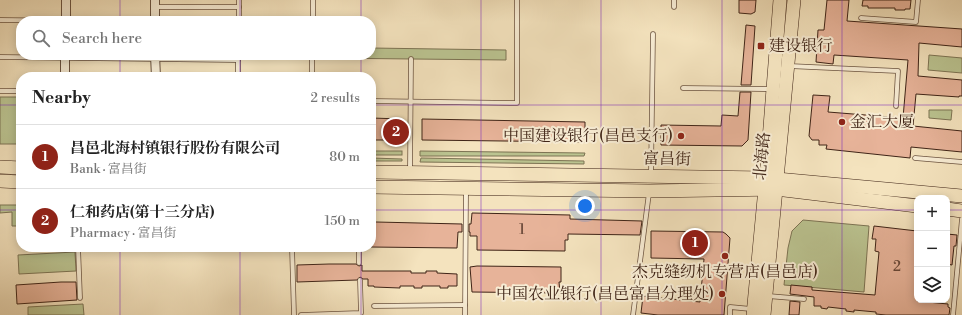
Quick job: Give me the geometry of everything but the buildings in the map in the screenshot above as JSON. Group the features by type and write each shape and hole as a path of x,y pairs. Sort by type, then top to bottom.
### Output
{"main road":[{"name":"北海路","path":"757,313 766,296 771,184 773,89 780,0"},
{"name":"北海路","path":"757,313 771,184 788,66 794,0"},
{"path":"0,168 16,168"},
{"name":"富昌街","path":"376,172 651,176 962,196"},
{"path":"0,181 16,182"},
{"name":"富昌街","path":"376,187 649,191 771,184 914,206"},
{"path":"950,209 962,211"}],"street":[{"path":"66,0 66,16"},
{"path":"155,3 156,16"},
{"path":"65,60 65,72"},
{"path":"156,60 156,72"}],"lane":[{"path":"239,0 239,16"},
{"path":"313,0 313,16"},
{"path":"376,102 517,103 517,0"},
{"path":"674,0 674,7"},
{"path":"861,18 916,22 918,0"},
{"path":"155,3 239,7"},
{"path":"0,20 16,20"},
{"path":"651,176 653,34"},
{"path":"0,57 16,57"},
{"path":"410,173 412,101 411,59"},
{"path":"238,60 238,72"},
{"path":"312,60 312,72"},
{"path":"788,66 898,71 896,106"},
{"path":"683,88 773,89"},
{"path":"0,91 16,91"},
{"path":"915,158 962,162"},
{"path":"465,315 466,188"},
{"path":"633,315 649,191"},
{"path":"953,315 962,219"},
{"path":"78,252 80,298"},
{"path":"292,252 294,315"},
{"path":"359,252 359,263"},
{"path":"301,315 361,313 360,280"},
{"path":"766,296 804,299"},
{"path":"374,306 465,305"},
{"path":"730,315 730,307 757,313"}],"green space":[{"path":"376,48 506,50 506,60 376,59"},
{"path":"929,55 962,58 962,73 928,70"},
{"path":"0,97 16,97 16,144 0,144"},
{"path":"929,110 952,110 951,120 929,118"},
{"path":"376,151 402,151 402,155 376,155"},
{"path":"420,151 585,153 584,156 420,156"},
{"path":"376,158 402,159 402,161 376,161"},
{"path":"421,158 584,161 584,164 420,162"},
{"path":"0,205 16,205 16,226 12,226 12,212 0,213"},
{"path":"803,220 869,226 864,292 784,285 788,248 792,231"},
{"path":"75,252 76,271 19,274 18,255"},
{"path":"83,304 84,315 28,315 28,307"}],"place":[{"name":"建设银行","path":"761,46"},
{"name":"金汇大厦","path":"842,122"},
{"name":"仁和药店(第十三分店)","path":"396,132"},
{"name":"中国建设银行(昌邑支行)","path":"681,136"},
{"name":"昌邑北海村镇银行股份有限公司","path":"695,243"},
{"name":"杰克缝纫机专营店(昌邑店)","path":"725,256"},
{"name":"中国农业银行(昌邑富昌分理处)","path":"722,294"}]}
